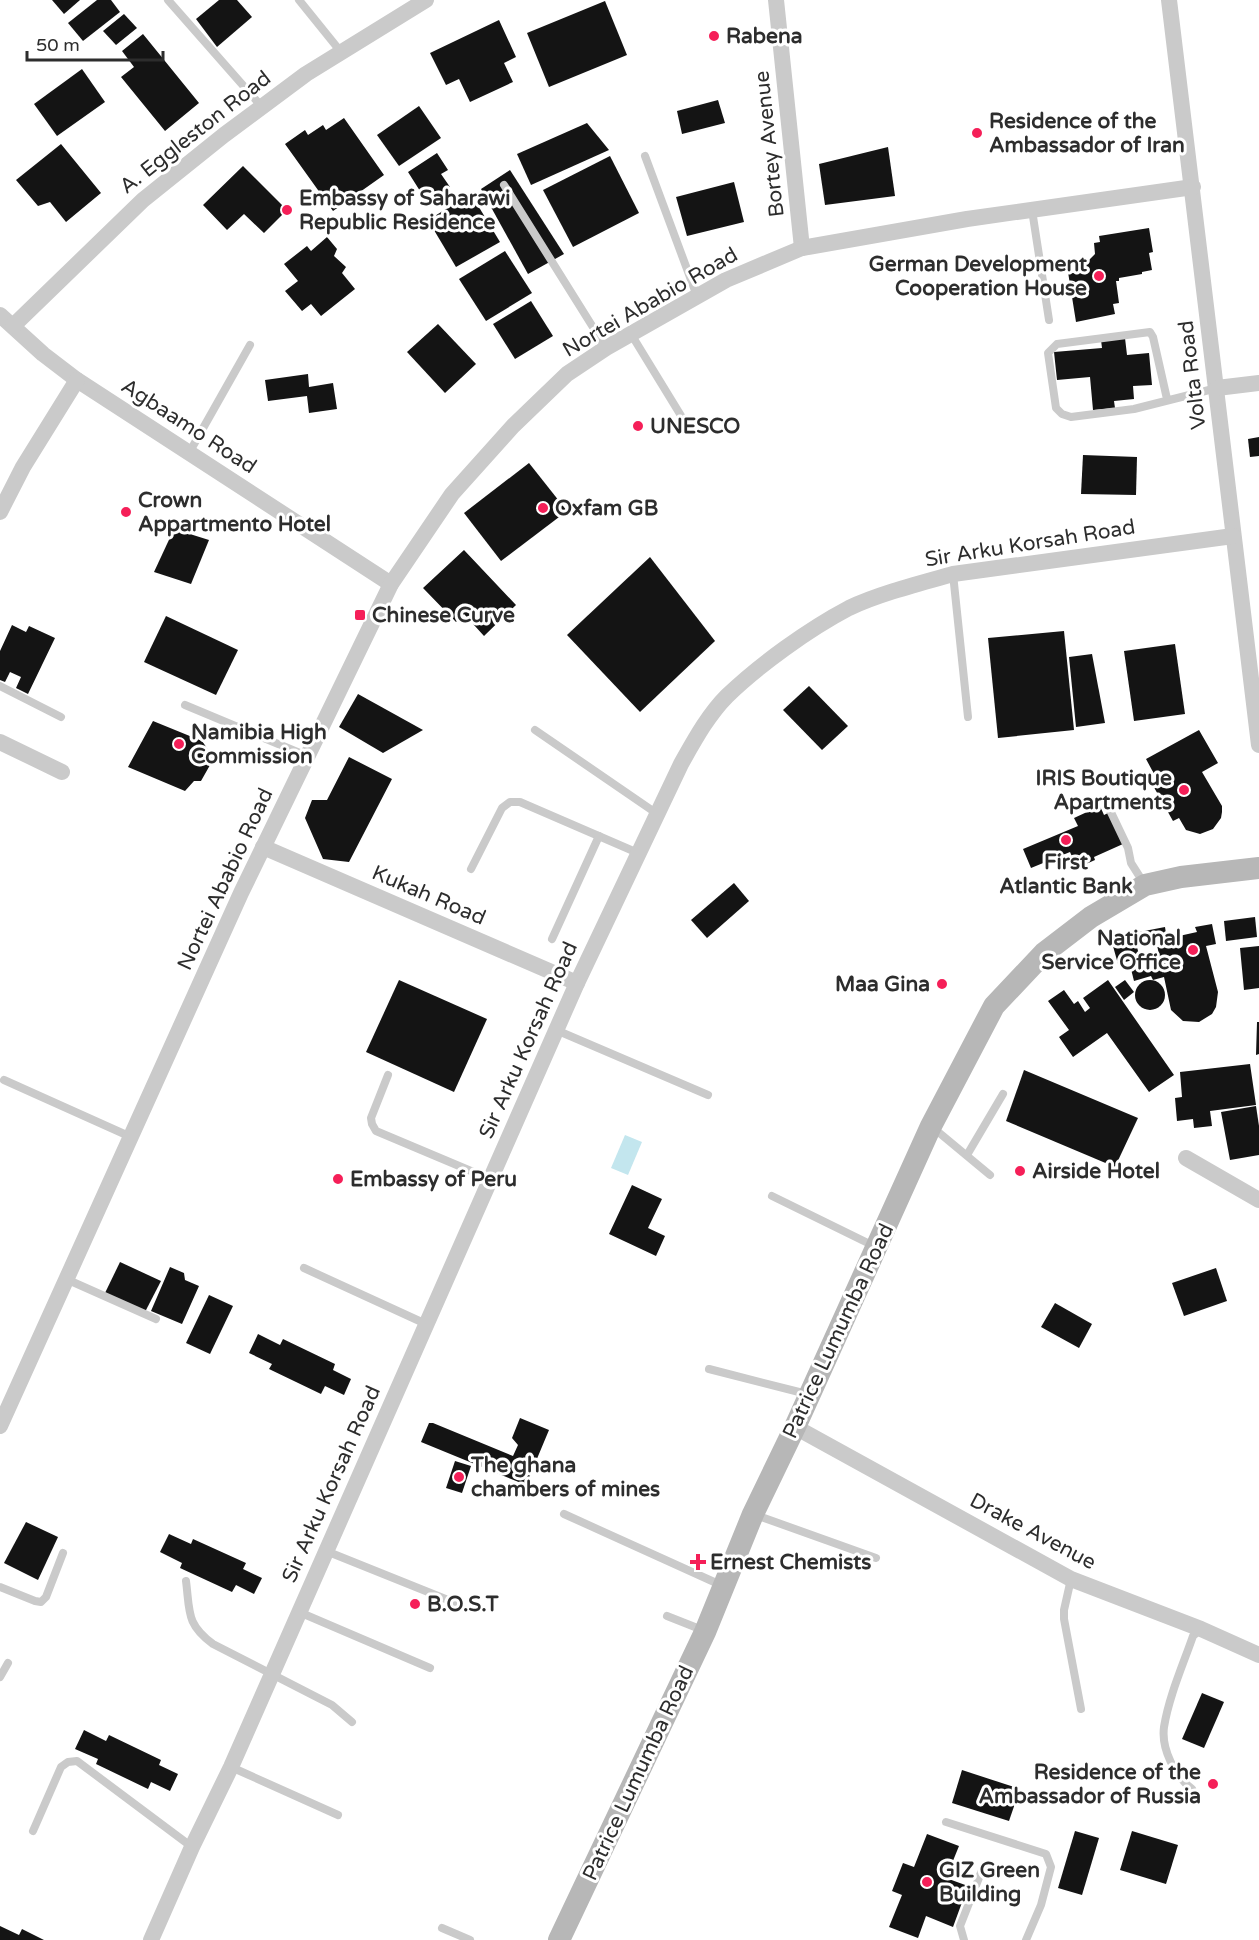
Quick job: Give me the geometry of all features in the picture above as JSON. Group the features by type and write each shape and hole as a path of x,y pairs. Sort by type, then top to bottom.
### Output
{"street":[{"name":"Bortey Avenue","path":"776,0 802,248"},
{"name":"Volta Road","path":"1168,0 1193,187 1259,745"},
{"name":"A. Eggleston Road","path":"13,326 143,200 306,74 422,1"},
{"name":"Nortei Ababio Road","path":"0,1426 263,848 391,584 452,494 513,426 567,374 606,348 726,280 802,248 967,219 1193,187"},
{"name":"Agbaamo Road","path":"0,315 43,354 77,380 391,584"},
{"path":"0,512 23,467 77,380"},
{"path":"1217,388 1259,383"},
{"name":"Sir Arku Korsah Road","path":"152,1940 192,1847 272,1675 577,983 656,813 697,735 726,697 782,650 850,608 909,587 953,574 1233,536"},
{"path":"0,742 62,772"},
{"name":"Kukah Road","path":"263,848 577,983"},
{"name":"Patrice Lumumba Road","path":"559,1940 705,1632 753,1514 795,1427 931,1126 994,1006 1044,953 1090,917 1145,885 1181,877 1259,868"},
{"path":"1186,1158 1259,1200"},
{"name":"Drake Avenue","path":"795,1427 1071,1579 1201,1629 1259,1655"}],"lane":[{"path":"168,0 262,107"},
{"path":"299,0 341,52"},
{"path":"645,156 697,296"},
{"path":"504,185 606,348"},
{"path":"1032,210 1049,320"},
{"path":"1167,399 1150,332 1057,344 1048,353 1056,408 1062,414 1071,417 1134,409 1217,388"},
{"path":"631,334 691,432"},
{"path":"189,453 250,345"},
{"path":"953,574 968,717"},
{"path":"0,686 61,717"},
{"path":"185,705 307,756"},
{"path":"535,730 656,813"},
{"path":"471,869 502,808 510,802 520,802 638,853"},
{"path":"1108,806 1128,849 1131,863 1145,885"},
{"path":"552,939 599,836"},
{"path":"556,1030 708,1095"},
{"path":"388,1075 371,1118 376,1131 490,1179"},
{"path":"4,1080 131,1137"},
{"path":"967,1155 1003,1094"},
{"path":"931,1126 990,1175"},
{"path":"772,1196 877,1247"},
{"path":"304,1268 426,1324"},
{"path":"66,1279 156,1319"},
{"path":"709,1369 809,1395"},
{"path":"564,1514 723,1586"},
{"path":"753,1514 876,1558"},
{"path":"326,1551 458,1604"},
{"path":"0,1587 41,1602 46,1598 63,1553"},
{"path":"1071,1579 1064,1619 1080,1709"},
{"path":"186,1581 191,1622 199,1634 213,1644 332,1706 352,1722"},
{"path":"299,1612 430,1668"},
{"path":"667,1616 705,1632"},
{"path":"1192,1789 1183,1782 1171,1762 1164,1728 1193,1636 1201,1629"},
{"path":"0,1677 8,1663"},
{"path":"33,1831 61,1767 68,1762 77,1761 192,1847"},
{"path":"231,1767 338,1815"},
{"path":"946,1822 1046,1854 1051,1867 1041,1905 1026,1940"},
{"path":"964,1940 960,1926 984,1865"},
{"path":"442,1928 470,1940"}],"water":[{"path":"625,1135 642,1142 628,1175 611,1168"}],"building":[{"path":"52,0 80,0 64,14"},
{"path":"97,0 111,0 120,12 83,41 68,23"},
{"path":"219,0 237,0 252,17 217,47 196,19"},
{"path":"605,1 627,55 549,87 527,33"},
{"path":"124,14 137,28 116,45 103,31"},
{"path":"499,20 516,57 504,63 513,82 470,102 459,79 446,85 430,53"},
{"path":"143,34 199,103 165,131 121,77 134,67 122,51"},
{"path":"82,69 105,102 57,136 34,104"},
{"path":"718,100 725,123 682,134 677,111"},
{"path":"419,106 441,138 399,166 377,135"},
{"path":"344,118 384,175 333,211 285,144 305,130 308,135 323,125 326,130"},
{"path":"587,123 609,150 531,185 517,154"},
{"path":"61,144 101,193 66,222 50,202 38,206 16,180"},
{"path":"888,147 895,196 825,205 819,164"},
{"path":"437,153 448,170 441,174 450,187 427,202 408,172"},
{"path":"610,156 639,213 573,247 543,190"},
{"path":"243,166 287,210 264,233 244,214 227,230 203,205"},
{"path":"510,170 564,254 528,274 481,189"},
{"path":"734,182 744,222 687,236 676,197"},
{"path":"471,194 500,242 456,267 428,220"},
{"name":"German Development Cooperation House","path":"1149,228 1153,252 1149,253 1152,270 1119,278 1119,281 1116,281 1119,303 1113,304 1115,314 1076,322 1068,272 1075,270 1075,266 1084,265 1095,254 1094,243 1100,242 1099,236"},
{"path":"327,237 337,249 334,256 346,267 342,273 355,289 321,316 311,304 302,311 285,291 298,281 284,264 307,246 311,251"},
{"path":"505,251 532,293 486,321 459,279"},
{"path":"531,301 553,336 515,359 493,324"},
{"path":"438,324 476,364 445,393 407,352"},
{"path":"1125,338 1127,355 1149,353 1152,385 1133,386 1134,399 1114,401 1115,408 1093,410 1090,377 1057,380 1054,352 1102,348 1101,340"},
{"path":"308,374 309,387 333,383 337,409 309,413 307,396 268,401 265,380"},
{"path":"1259,437 1259,456 1250,457 1248,439"},
{"path":"1083,455 1137,457 1136,495 1081,494"},
{"path":"529,463 567,511 501,561 464,513"},
{"path":"174,529 209,540 191,584 154,572"},
{"path":"464,550 516,605 484,636 464,614 456,622 423,588"},
{"path":"650,557 715,641 640,712 567,635"},
{"path":"166,616 238,650 216,695 144,662"},
{"path":"12,625 26,632 29,626 55,638 28,694 16,688 21,677 10,672 5,682 0,680 0,651"},
{"path":"1064,631 1074,730 998,738 988,638"},
{"path":"1175,644 1185,714 1134,721 1124,651"},
{"path":"1092,654 1105,723 1076,727 1069,657"},
{"path":"809,686 848,726 822,750 783,710"},
{"path":"358,694 423,730 383,753 339,727"},
{"path":"153,721 202,741 214,758 201,781 194,781 185,791 128,767"},
{"name":"IRIS Boutique Apartments","path":"1199,730 1218,763 1202,772 1222,806 1221,818 1213,829 1200,834 1186,830 1179,818 1173,821 1147,775 1153,772 1146,759"},
{"path":"349,757 392,779 349,862 323,859 305,818 312,800 327,800"},
{"path":"1100,806 1104,815 1110,812 1123,844 1094,857 1095,860 1077,868 1070,852 1031,868 1023,849 1078,826 1074,818"},
{"path":"734,883 749,901 707,938 691,920"},
{"path":"1255,917 1257,937 1226,941 1224,921"},
{"path":"1212,924 1216,944 1206,946 1218,992 1216,1007 1212,1014 1199,1022 1183,1021 1171,1010 1164,977 1153,980 1151,976 1134,981 1131,969 1144,965 1141,955 1156,951 1163,974 1157,945 1170,942 1170,938 1197,932 1195,927"},
{"path":"1165,927 1167,941 1137,946 1134,933"},
{"path":"1133,933 1140,958 1118,964 1111,939"},
{"path":"1259,946 1259,988 1244,990 1240,948"},
{"path":"399,980 487,1019 454,1092 366,1052"},
{"path":"1108,980 1174,1075 1149,1092 1107,1033 1073,1057 1059,1037 1069,1030 1048,1001 1064,990 1074,1004 1078,1001 1085,1012 1090,1008 1083,998"},
{"path":"1125,980 1134,992 1124,1000 1115,987"},
{"path":"1150,980 1161,984 1165,995 1161,1006 1150,1010 1139,1006 1135,995 1139,984"},
{"path":"1257,1022 1259,1022 1259,1054 1256,1055"},
{"path":"1250,1064 1256,1105 1210,1111 1212,1126 1194,1128 1193,1119 1177,1121 1175,1098 1182,1097 1180,1072"},
{"path":"1024,1070 1138,1118 1115,1167 1006,1121"},
{"path":"1256,1106 1259,1155 1230,1160 1221,1112"},
{"path":"632,1185 662,1199 648,1228 665,1236 656,1256 609,1234"},
{"path":"120,1262 161,1281 145,1312 105,1293"},
{"path":"170,1267 184,1273 185,1280 199,1286 182,1324 151,1311"},
{"path":"1216,1268 1227,1301 1184,1316 1172,1283"},
{"path":"209,1295 233,1306 210,1354 186,1343"},
{"path":"1055,1303 1092,1324 1079,1348 1041,1327"},
{"path":"258,1334 280,1345 283,1339 335,1364 333,1370 351,1379 344,1395 325,1386 321,1394 269,1369 272,1364 249,1353"},
{"path":"520,1418 549,1430 526,1485 421,1442 429,1423 433,1423 513,1456 518,1445 512,1438"},
{"name":"The ghana chambers of mines","path":"455,1461 471,1466 462,1493 446,1488"},
{"path":"26,1522 58,1537 38,1580 4,1563"},
{"path":"169,1534 191,1544 193,1539 246,1563 243,1569 262,1578 254,1594 236,1585 232,1592 180,1568 182,1563 160,1552"},
{"path":"1202,1693 1224,1702 1204,1748 1182,1739"},
{"path":"84,1730 106,1741 109,1735 161,1760 159,1765 178,1774 170,1791 151,1782 148,1789 96,1764 98,1759 75,1749"},
{"path":"962,1770 1020,1789 1009,1821 952,1803"},
{"path":"1075,1831 1099,1838 1082,1895 1058,1888"},
{"path":"1132,1831 1178,1845 1166,1884 1120,1870"},
{"name":"GIZ Green Building","path":"927,1834 959,1846 946,1878 968,1886 953,1927 926,1916 918,1938 889,1927 902,1895 892,1891 903,1863 914,1867"},
{"path":"0,1926 19,1935 22,1929 44,1940 0,1940"}],"place":[{"name":"Rabena","path":"714,36"},
{"name":"Residence of the Ambassador of Iran","path":"977,133"},
{"name":"Embassy of Saharawi Republic Residence","path":"287,210"},
{"name":"German Development Cooperation House","path":"1099,276"},
{"name":"UNESCO","path":"638,426"},
{"name":"Oxfam GB","path":"543,508"},
{"name":"Crown Appartmento Hotel","path":"126,512"},
{"name":"Chinese Curve","path":"360,615"},
{"name":"Namibia High Commission","path":"179,744"},
{"name":"IRIS Boutique Apartments","path":"1184,790"},
{"name":"First Atlantic Bank","path":"1066,840"},
{"name":"National Service Office","path":"1193,950"},
{"name":"Maa Gina","path":"942,984"},
{"name":"Airside Hotel","path":"1020,1171"},
{"name":"Embassy of Peru","path":"338,1179"},
{"name":"The ghana chambers of mines","path":"459,1477"},
{"name":"Ernest Chemists","path":"698,1562"},
{"name":"B.O.S.T","path":"415,1604"},
{"name":"Residence of the Ambassador of Russia","path":"1213,1784"},
{"name":"GIZ Green Building","path":"927,1882"}]}
